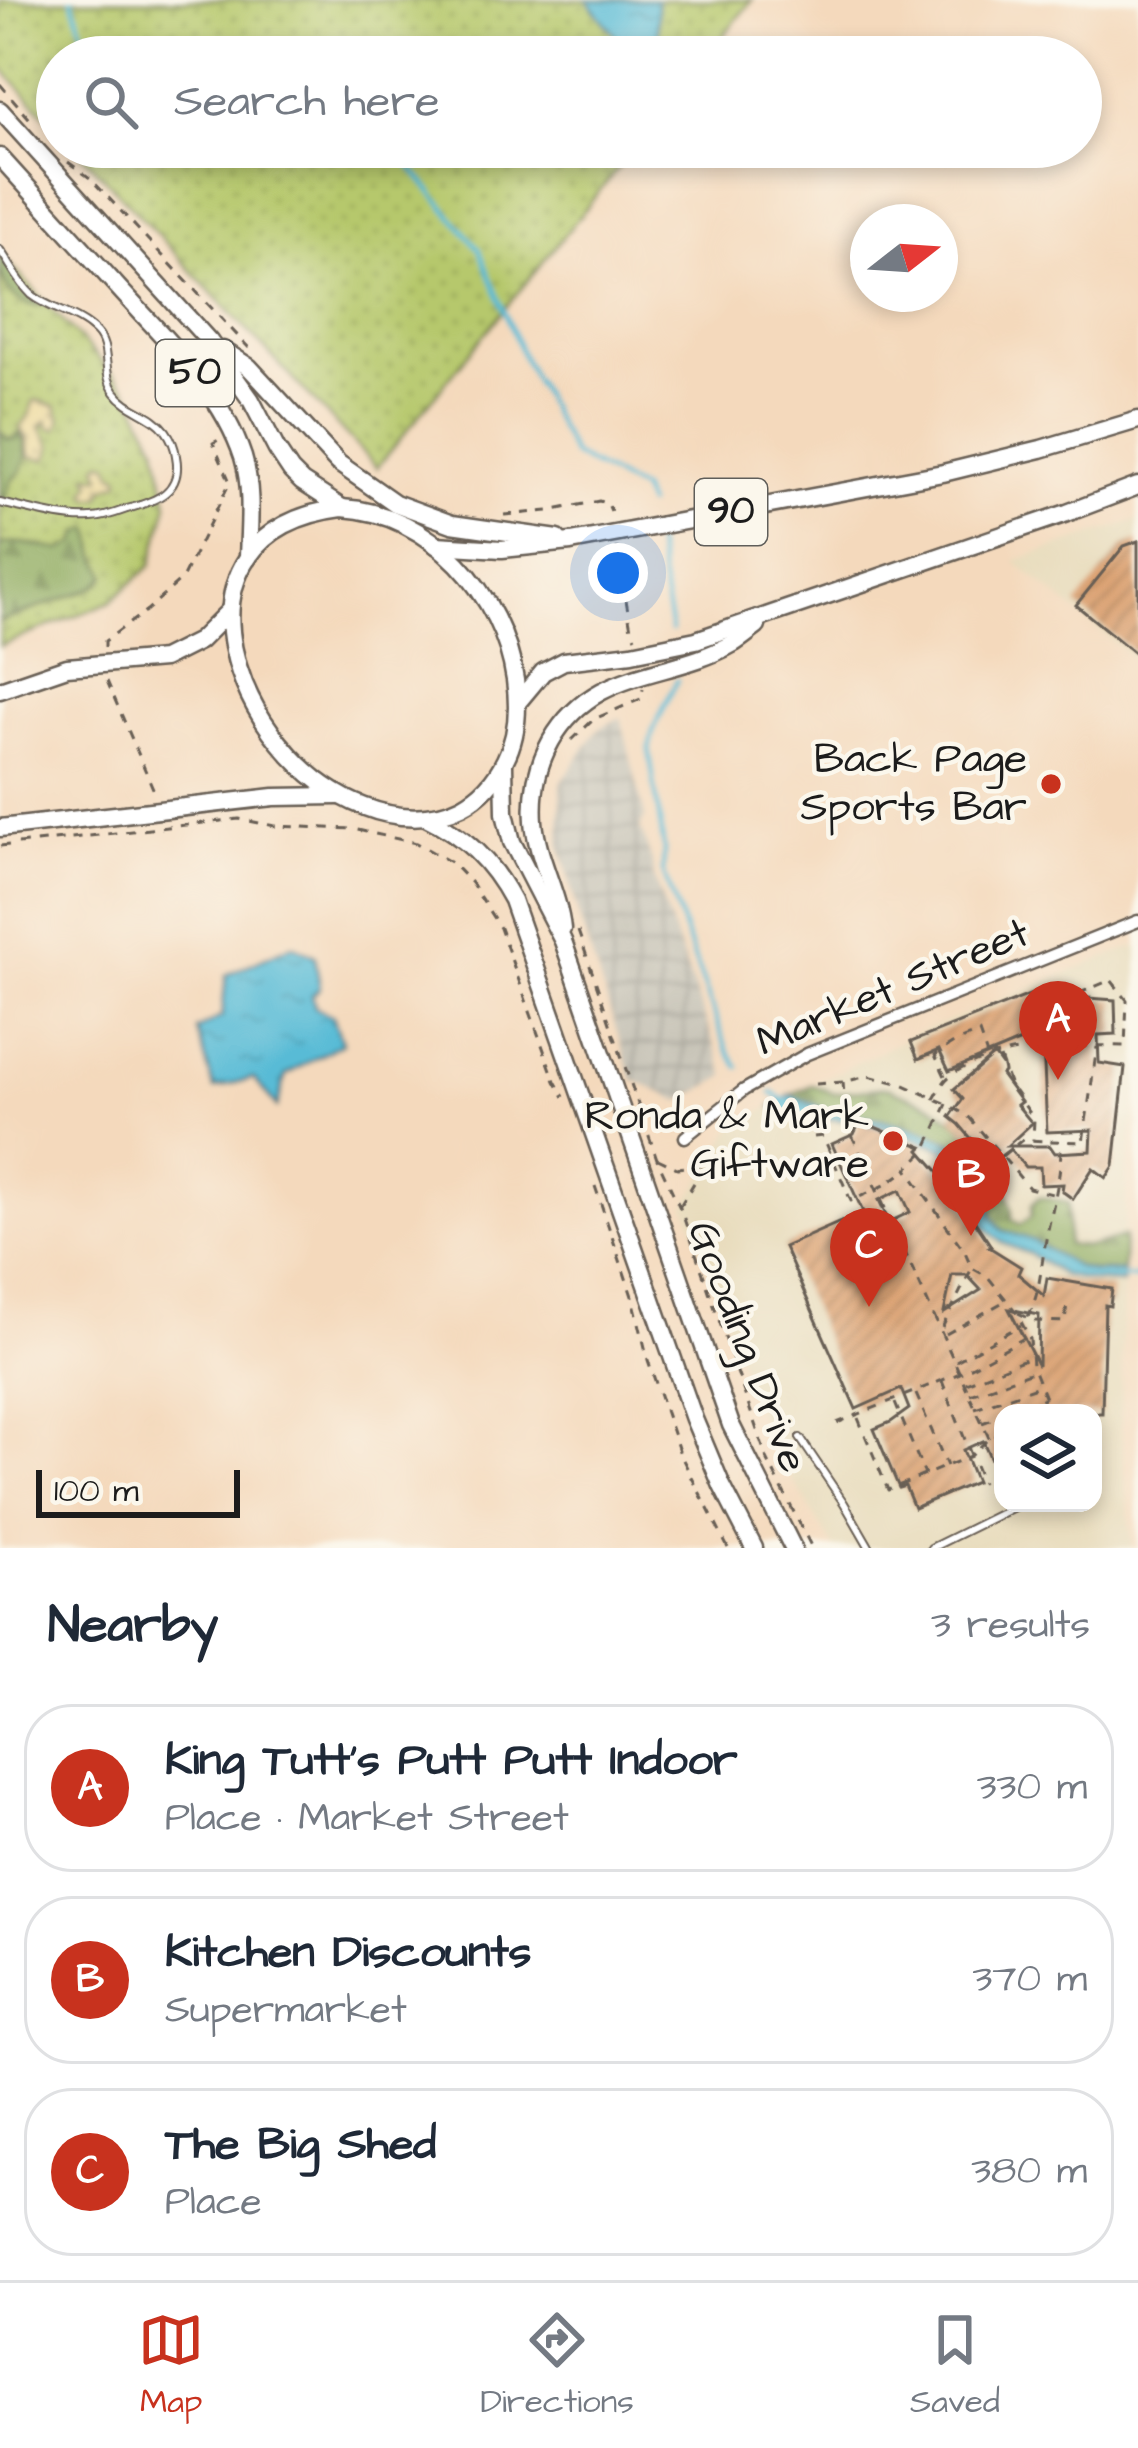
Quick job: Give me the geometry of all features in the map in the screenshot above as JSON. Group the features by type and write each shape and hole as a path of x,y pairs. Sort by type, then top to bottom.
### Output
{"main road":[{"name":"50","path":"0,110 36,150"},
{"name":"50","path":"0,158 185,361 214,400 247,473 248,558"},
{"name":"50","path":"52,168 209,341 251,400 291,471 342,508"},
{"path":"209,341 249,368 338,463 375,491 417,513 452,524 571,542"},
{"name":"90","path":"342,508 386,516 436,545 502,549 571,542 943,473 1138,420"},
{"path":"518,702 544,671 563,661 672,646 1138,486"},
{"path":"342,508 294,521 268,538 248,558 230,610 237,663 253,706 286,753 339,796 381,813 424,816 447,812 474,799 503,764 514,739 518,702 512,658 496,618 474,583 436,545"},
{"path":"0,690 68,667 151,662 178,655 208,634 230,610"},
{"path":"563,941 561,914 536,836 533,808 542,759 557,731 604,689 732,644 773,615"},
{"name":"Gooding Drive","path":"503,764 505,813 512,842 563,941 731,1425 793,1548"},
{"path":"0,828 274,797 339,796"},
{"name":"Gooding Drive","path":"424,816 472,845 499,876 512,900 694,1419 754,1548"}],"street":[{"name":"Market Street","path":"685,1137 743,1090 807,1054 1138,921"}],"lane":[{"path":"0,250 35,298 96,332 111,386 128,405 166,430 176,450 178,469 177,480 160,498 90,519 0,503"},
{"path":"800,1438 870,1548"},
{"path":"932,1548 1004,1512"}],"path":[{"path":"0,84 36,126"},
{"path":"77,168 257,357"},
{"path":"105,641 182,579 230,482 213,442 222,438"},
{"path":"502,515 598,501 608,504 611,511"},
{"path":"617,545 635,638"},
{"path":"105,676 158,801"},
{"path":"563,750 594,719 641,699 642,687"},
{"path":"0,846 239,819 353,830 428,847 463,872 500,928 566,1101"},
{"path":"575,925 767,1459 812,1548"},
{"path":"934,1099 946,1078 987,1056 999,1057 1028,1051 1052,1046 1125,1046 1126,1000 1111,980 1065,999 1019,1024 1028,1051"},
{"path":"946,1078 935,1055 955,1042 979,1033 987,1056"},
{"path":"1002,1156 1022,1140 1084,1142 1097,1046"},
{"path":"999,1057 1010,1084 1034,1119 1034,1140"},
{"path":"816,1084 868,1076 902,1084 947,1104 968,1116 1029,1188 1056,1195"},
{"path":"843,1082 846,1122 989,1438"},
{"path":"814,1137 823,1136 851,1202 908,1169 926,1150 947,1104"},
{"path":"1028,1318 1039,1294 1061,1177 1061,1141"},
{"path":"680,1208 715,1149"},
{"path":"657,1159 673,1168 704,1165"},
{"path":"589,1168 680,1454 728,1547"},
{"path":"908,1169 972,1268 988,1277 1016,1312 1029,1336 1034,1371 1048,1404"},
{"path":"943,1332 972,1268"},
{"path":"943,1332 1007,1300"},
{"path":"1016,1312 1035,1321 1065,1322 1067,1302"},
{"path":"956,1361 1023,1324"},
{"path":"837,1423 960,1373 1029,1336"},
{"path":"965,1383 1031,1356"},
{"path":"970,1394 1034,1371"},
{"path":"942,1381 982,1484"},
{"path":"975,1408 1040,1385"},
{"path":"915,1392 947,1466"},
{"path":"1031,1404 1046,1398"},
{"path":"894,1401 926,1475"},
{"path":"857,1417 888,1490 971,1456 994,1437"},
{"path":"982,1423 994,1418"}],"shaded area":[{"path":"1138,520 1138,662 1014,561"},
{"path":"621,717 645,817 640,827 653,876 726,1076 681,1101 633,1080 579,918 560,844 561,783 598,729"},
{"path":"1138,947 1138,1088 1124,1237 1088,1247 1066,1245 1032,1216 1020,1225 1011,1219 1008,1194 959,1124 933,1105 859,1091 832,1093 812,1085 915,1034"},
{"path":"772,1107 785,1116 860,1121 895,1130 966,1162 974,1176 984,1226 1002,1243 1062,1275 1123,1283 1121,1431 1132,1548 834,1548 764,1432 686,1205 737,1122"}],"green space":[{"path":"0,0 752,0 724,36 36,36 36,105 0,66"},
{"path":"95,168 618,168 377,468"},
{"path":"0,254 128,390 157,446 168,504 151,566 110,602 0,646"},
{"path":"0,255 22,288 40,304 27,304 13,295 4,282"},
{"path":"0,429 12,439 21,432 27,456 1,500"},
{"path":"90,528 106,576 95,587 0,622 0,544 62,550"},
{"path":"812,1085 833,1093 887,1087 933,1105 959,1124 1001,1176 1012,1219 1020,1225 1031,1217 1039,1197 1068,1203 1067,1245 1088,1247 1124,1237 1123,1271 1077,1267 1039,1244 1002,1230 993,1218 978,1162 952,1142 881,1119 824,1109 791,1095"}],"sand":[{"path":"36,400 56,406 61,420 57,429 49,428 47,421 40,427 52,446 47,459 30,457 20,428"},
{"path":"109,463 120,482 91,498 86,493 92,484 88,476 102,477 98,466"}],"water":[{"path":"587,0 657,0 658,36 616,36"},
{"path":"293,945 315,956 320,988 312,995 315,1007 333,1016 342,1043 286,1075 277,1107 253,1078 214,1089 197,1030 222,1016 226,975"},
{"path":"791,1095 824,1109 881,1119 952,1142 978,1162 993,1218 1002,1230 1032,1240 1077,1267 1123,1271 1123,1283 1062,1275 1002,1243 984,1226 974,1176 966,1163 946,1150 860,1121 785,1116 772,1107"}],"building":[{"path":"1138,541 1138,656 1076,605 1124,546"},
{"path":"1047,988 1055,1006 1075,1006 1075,997 1115,1000 1116,1034 1098,1035 1099,1063 1125,1067 1114,1166 1106,1178 1093,1168 1073,1199 1062,1191 1063,1184 1041,1185 1040,1167 1025,1167 1010,1149 992,1163 950,1117 963,1099 954,1089 994,1055 1003,1067 1001,1075 1021,1102 1017,1105 1032,1123 1007,1146 1050,1146 1055,1153 1091,1151 1092,1130 1047,1132 1043,1043 1029,1046 1028,1038 949,1071 939,1050 918,1059 911,1042"},
{"path":"860,1121 923,1147 920,1150 952,1187 989,1247 1021,1267 1018,1274 1044,1296 1047,1278 1112,1289 1110,1306 1105,1305 1102,1413 1102,1404 994,1404 994,1464 983,1441 963,1450 976,1482 914,1508 905,1486 899,1488 874,1429 909,1409 901,1389 856,1409 784,1247 863,1212 832,1144 854,1134","holes":["900,1190 910,1212 889,1222 879,1200","952,1275 967,1275 981,1290 944,1313","1009,1309 1039,1315 1038,1366"]}],"waterway":[{"path":"72,0 85,36"},
{"path":"412,168 479,249 523,357 573,455 640,490 647,505"},
{"path":"654,539 671,631"},
{"path":"677,680 649,749 663,872 727,1049 739,1067"},
{"path":"772,1093 788,1102"},
{"path":"1117,1277 1138,1278"}],"place":[{"name":"Back Page Sports Bar","path":"1051,784"},
{"name":"King Tutt's Putt Putt Indoor","path":"1058,1080"},
{"name":"Ronda & Mark Giftware","path":"893,1141"},
{"name":"Kitchen Discounts","path":"971,1236"},
{"name":"The Big Shed","path":"869,1307"}]}
